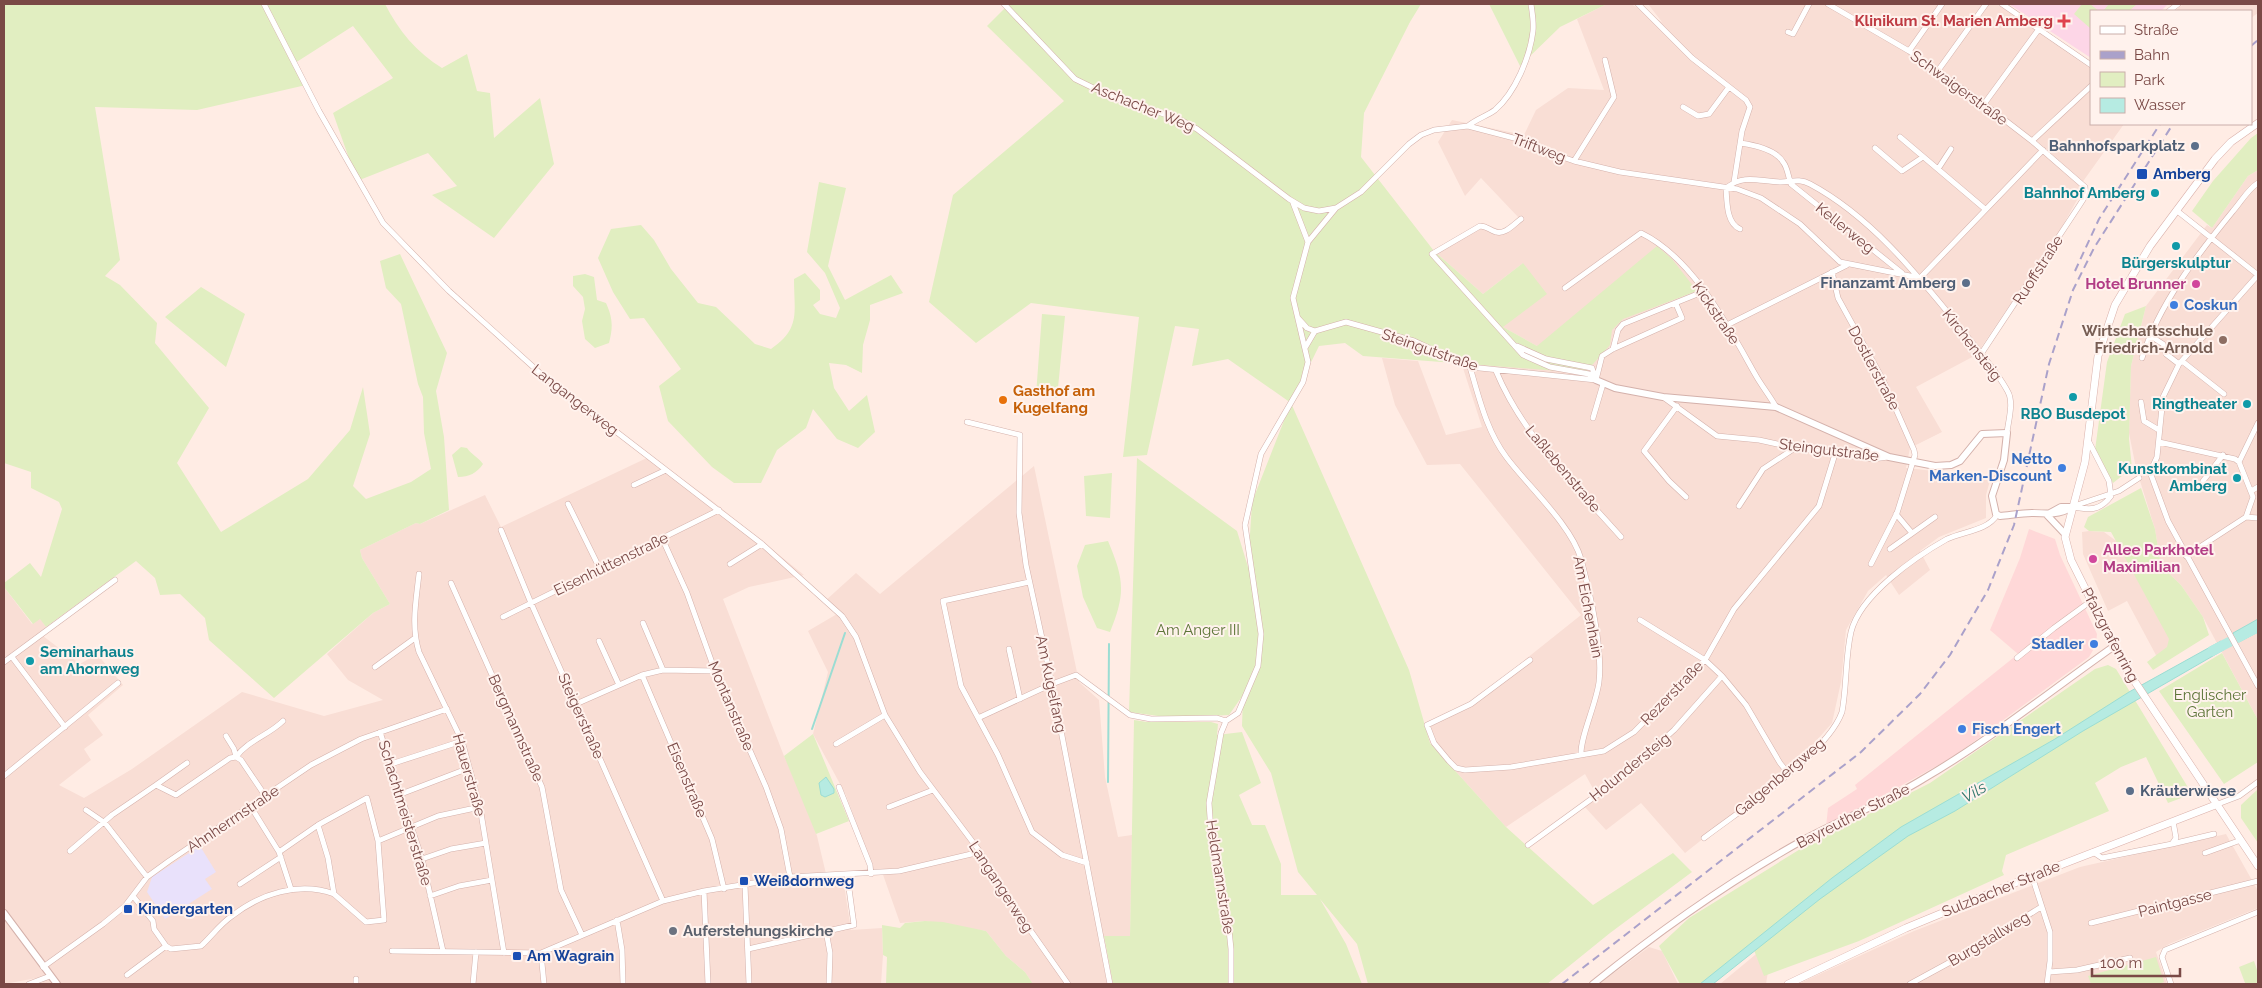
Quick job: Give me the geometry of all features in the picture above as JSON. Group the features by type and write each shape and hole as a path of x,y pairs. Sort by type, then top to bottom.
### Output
{"main road":[{"name":"Pfalzgrafenring","path":"2258,123 2227,146 2176,210 2120,295 2107,324 2098,356 2089,442 2065,534 2071,560 2113,647 2129,674 2258,866"},
{"name":"Sulzbacher Straße","path":"1788,984 1906,928 2032,876 2218,804"}],"street":[{"name":"Langangerweg","path":"264,4 319,111 383,223 487,327 540,373 762,544 842,616 856,637 885,715 920,772 980,852 1021,917 1068,984"},
{"name":"Aschacher Weg","path":"1004,4 1075,78 1116,99 1176,118 1197,129 1293,203 1318,211 1336,208"},
{"path":"1468,126 1475,120 1493,111 1505,100 1515,84 1526,58 1533,30 1531,4"},
{"path":"1638,4 1692,58 1746,100 1750,107 1740,143 1734,182"},
{"path":"1788,32 1793,34 1809,4"},
{"name":"Schwaigerstraße","path":"1828,4 1909,52 1984,104 2082,183"},
{"path":"1909,52 1942,4"},
{"path":"1938,72 1986,4"},
{"path":"2002,4 2090,64"},
{"path":"1984,104 2039,29"},
{"path":"1574,161 1614,97 1605,60"},
{"path":"1683,107 1698,116 1709,114 1730,87"},
{"path":"2032,141 2090,87"},
{"name":"Triftweg","path":"1336,208 1361,192 1421,135 1434,130 1468,126 1529,142 1542,150 1574,161 1620,172 1738,189 1761,198 1800,224 1840,262 1847,265 1920,278"},
{"path":"1900,137 1986,209"},
{"path":"1740,143 1759,147 1779,156 1786,167 1790,180"},
{"path":"1875,148 1902,171 1923,157"},
{"path":"1938,169 1950,150"},
{"path":"1920,278 2043,150"},
{"name":"Kirchensteig","path":"1726,188 1734,182 1759,178 1778,182 1790,180 1808,183 1862,220 1920,278 1981,354 2009,393 2007,434"},
{"name":"Kellerweg","path":"1790,180 1791,184 1903,274"},
{"name":"Ruoffstraße","path":"1981,354 2086,195 2082,183"},
{"path":"2256,184 2258,191"},
{"path":"2142,358 2149,335 2211,238 2256,184"},
{"path":"1726,188 1732,223 1740,229"},
{"path":"1293,203 1308,242 1336,208"},
{"path":"2176,210 2258,275 2180,362 2163,398 2157,457 2148,473 2168,521 2186,556 2238,646 2258,686"},
{"name":"Steingutstraße","path":"1521,219 1503,232 1496,232 1486,226 1480,226 1432,254 1470,292 1512,344 1524,355 1550,367 1590,374 1603,384 1663,397 1776,407 1889,457 1912,463 1935,466 1951,465 1960,461 1982,434 2007,434"},
{"name":"Kickstraße","path":"1565,288 1641,233 1666,249 1705,291 1776,407"},
{"name":"Heldmannstraße","path":"1231,984 1231,949 1228,920 1211,832 1209,803 1221,733 1226,721 1238,713 1258,666 1261,634 1246,525 1261,454 1302,382 1308,362 1293,298 1308,242"},
{"path":"1727,325 1847,265"},
{"name":"Dostlerstraße","path":"1832,272 1838,298 1883,380 1908,434 1914,450 1912,463"},
{"path":"1613,348 1618,330 1623,324 1705,291"},
{"path":"1596,380 1602,356 1613,348 1682,318 1676,304"},
{"path":"1298,318 1307,328 1315,332 1305,348"},
{"name":"Steingutstraße","path":"1315,332 1346,322 1414,341 1470,367 1596,380"},
{"path":"2149,335 2163,344 2166,354 2224,394"},
{"name":"Am Eichenhain","path":"1470,367 1483,414 1506,456 1570,536 1580,557 1600,652 1595,705 1580,746 1582,755"},
{"name":"Laßlebenstraße","path":"1496,370 1507,397 1534,439 1621,537"},
{"path":"1593,418 1603,384"},
{"name":"Steingutstraße","path":"1663,397 1717,436 1759,440 1795,448 1873,459 1889,457"},
{"path":"2141,402 2144,422 2159,430"},
{"path":"1677,406 1644,451 1686,497"},
{"name":"Am Kugelfang","path":"967,422 1020,436 1019,513 1029,582 1052,684 1110,984"},
{"path":"2239,462 2258,423"},
{"path":"2007,434 2004,460 1992,496 1997,515 2031,513 2047,515 2061,507 2088,510 2100,508 2106,504 2111,493 2109,481 2089,442"},
{"path":"2159,442 2223,455 2239,462 2251,491 2252,503 2246,517 2186,556"},
{"path":"1738,506 1763,469 1795,448"},
{"name":"Rezerstraße","path":"1530,660 1471,704 1427,725 1434,743 1456,768 1465,770 1511,767 1604,751 1634,732 1705,660 1734,609 1819,506 1835,454"},
{"path":"2203,481 2223,455"},
{"path":"1871,564 1896,514 1912,463"},
{"path":"634,485 666,470"},
{"path":"2073,507 2118,491 2138,478"},
{"path":"2251,491 2258,487"},
{"path":"568,504 599,568"},
{"name":"Eisenhüttenstraße","path":"502,617 719,510"},
{"path":"1896,514 1912,533"},
{"name":"Galgenbergweg","path":"1704,838 1788,773 1829,737 1838,723 1845,693 1851,631 1862,607 1882,585 1940,544 1992,523 1997,515"},
{"path":"2047,515 2065,534"},
{"path":"1890,549 1935,517"},
{"path":"2246,517 2257,519"},
{"name":"Steigerstraße","path":"501,530 531,603 663,901"},
{"name":"Montanstraße","path":"662,538 687,593 715,670 766,787 781,830 790,877"},
{"path":"730,564 762,544"},
{"name":"Hauerstraße","path":"419,574 414,621 415,638 419,652 462,741 480,807 504,953"},
{"path":"4,662 115,580"},
{"path":"1029,582 943,601 961,686 998,755 1032,832 1062,855 1087,862"},
{"name":"Bergmannstraße","path":"451,583 542,787 561,890 582,935"},
{"path":"2017,658 2054,628 2091,602"},
{"path":"1640,620 1705,660 1722,676 1746,705 1780,764 1788,773"},
{"path":"643,622 663,670"},
{"path":"375,668 415,638"},
{"path":"599,641 619,685"},
{"name":"Bayreuther Straße","path":"1593,984 1686,915 1766,862 1805,839 1922,780 1964,754 2113,647"},
{"path":"1009,649 1020,699"},
{"path":"12,657 65,727"},
{"path":"576,704 642,675 663,670 715,670"},
{"name":"Eisenstraße","path":"642,675 712,840 724,888"},
{"path":"978,718 1076,675 1130,715 1151,719 1217,718 1226,721"},
{"name":"Holundersteig","path":"1528,845 1619,779 1674,730 1722,676"},
{"path":"4,774 118,683"},
{"name":"Ahnherrnstraße","path":"43,967 103,924 134,896 148,877 311,765 361,739 447,709"},
{"path":"836,744 885,715"},
{"path":"156,785 176,795 230,758 236,756 240,750 275,729 283,721"},
{"name":"Schachtmeisterstraße","path":"380,732 422,858 442,951"},
{"path":"226,736 236,756 241,760 266,797"},
{"path":"391,764 462,741"},
{"path":"70,850 105,823 112,815 187,763"},
{"path":"401,794 469,768"},
{"path":"2218,804 2239,796 2258,782"},
{"path":"839,788 870,865 871,874"},
{"path":"889,807 933,790"},
{"path":"134,896 153,921 154,929 166,946 171,949 201,946 231,916 260,898 291,889 320,889 334,894 366,922 384,920 378,841 367,798 318,825 240,884"},
{"path":"251,807 280,855 291,889"},
{"path":"378,841 438,816 480,807"},
{"path":"86,810 105,823 148,877"},
{"path":"2172,844 2176,838 2173,821"},
{"path":"318,825 328,858 334,894"},
{"path":"2093,852 2102,858 2214,834"},
{"path":"2205,853 2241,840"},
{"path":"422,858 451,849 486,843"},
{"path":"392,951 541,953 663,901 704,891 790,877 871,874 919,867 980,852"},
{"path":"748,949 854,925 847,874"},
{"path":"2032,876 2050,932 2047,984"},
{"path":"430,896 459,886 492,880"},
{"name":"Paintgasse","path":"2091,924 2258,881"},
{"path":"744,885 749,984"},
{"path":"704,891 708,984"},
{"name":"Burgstallweg","path":"1910,984 1976,948 2041,907"},
{"path":"2171,984 2162,953 2165,950 2258,912"},
{"path":"4,913 57,984"},
{"path":"617,920 622,943 623,984"},
{"path":"826,930 830,953 829,984"},
{"path":"127,976 166,946"},
{"path":"473,984 476,952"},
{"path":"541,953 544,984"},
{"path":"2049,972 2077,970 2130,958"},
{"path":"29,984 50,976"}],"shaded area":[{"path":"1607,4 1631,4 1662,22 1648,4 1997,4 2090,68 2090,125 2123,125 2079,187 2081,193 2059,232 1976,355 1916,387 1942,432 1910,448 1906,468 1991,477 1986,495 1986,518 1939,537 1920,551 1930,570 1899,595 1886,575 1868,591 1846,630 1841,682 1832,723 1802,757 1781,777 1685,853 1641,803 1606,830 1583,805 1596,794 1585,774 1506,827 1430,743 1425,724 1472,702 1581,615 1460,464 1427,465 1395,405 1382,358 1418,361 1446,435 1482,427 1462,365 1537,346 1503,327 1523,263 1483,294 1434,251 1482,223 1501,230 1519,218 1481,178 1465,196 1438,142 1452,120 1524,135 1536,110 1568,88 1604,90 1577,19"},
{"name":"Klinikum St. Marien Amberg","path":"2009,4 2168,4 2162,10 2090,10 2090,57"},
{"path":"2183,4 2257,4 2258,13 2252,17 2252,10 2176,10"},
{"path":"2258,170 2258,720 2203,617 2181,585 2161,566 2155,529 2136,468 2129,433 2131,366 2146,306 2207,225 2212,228 2248,176"},
{"path":"651,456 711,500 804,575 749,587 723,599 784,756 804,799 817,836 827,878 843,878 851,930 882,928 881,984 44,984 37,978 4,984 4,587 32,624 40,618 46,627 43,636 80,664 97,654 123,685 88,715 103,735 84,749 91,760 59,785 84,798 132,769 242,692 324,716 383,700 348,680 327,654 373,613 390,604 362,558 360,550 416,523 420,524 485,495 501,527"},
{"path":"1034,466 1079,682 1099,700 1105,777 1118,837 1132,835 1130,936 1098,938 1107,984 1033,984 1025,972 1006,956 986,931 925,921 900,923 881,869 873,869 846,795 813,734 828,672 808,631 837,614 825,601 856,573 880,594"},
{"path":"2029,529 2055,539 2060,555 2097,634 2096,645 2089,657 1953,757 1826,827 1828,808 1857,789 1855,785 2018,654 1990,630 2020,558"},
{"path":"2082,532 2104,532 2119,543 2178,643 2157,657 2127,601 2108,611 2083,554"},
{"path":"2226,834 2258,891 2258,908 2169,944 2156,952 2167,984 1798,984 1914,931 2080,867"},
{"path":"200,846 216,872 205,879 212,889 165,919 147,892 152,877"},
{"path":"1649,947 1662,951 1678,984 1599,984"},
{"path":"1761,950 1769,965 1766,984 1720,984"}],"green space":[{"path":"4,4 385,4 396,23 416,48 442,68 467,54 477,91 490,93 494,138 540,98 554,164 494,238 432,195 457,186 428,153 357,181 333,113 393,78 353,26 295,63 306,85 197,110 95,107 120,260 105,276 120,285 157,323 155,343 209,408 177,463 221,532 308,479 350,430 363,387 370,434 353,486 366,499 411,482 431,469 424,433 423,397 418,384 401,304 386,288 380,261 400,254 447,353 436,391 444,437 449,510 420,524 416,523 360,550 362,558 390,604 373,613 274,698 209,640 205,618 180,594 160,595 155,578 136,561 46,627 40,619 33,624 4,587 4,583 30,563 41,577 62,509 59,502 31,488 31,472 4,463"},
{"path":"1009,4 1421,4 1364,113 1361,157 1434,251 1483,294 1523,263 1547,294 1503,327 1537,346 1657,246 1672,259 1697,291 1623,319 1612,330 1610,345 1585,373 1363,356 1345,343 1319,346 1291,403 1228,359 1192,366 1199,329 1175,326 1147,455 1123,457 1139,317 1031,303 976,343 929,302 953,195 1064,101 987,26"},
{"path":"1489,4 1607,4 1560,27 1520,66"},
{"path":"2082,4 2090,4 2098,10 2090,10 2090,28 2074,14"},
{"path":"2109,4 2137,4 2130,10 2104,10"},
{"path":"2258,133 2258,170 2248,176 2212,228 2192,211 2213,181 2251,138"},
{"path":"819,182 846,188 828,266 845,300 891,275 903,293 870,305 870,320 863,345 862,373 846,365 829,363 834,388 849,411 867,395 875,432 858,448 837,439 813,409 806,428 777,450 761,483 734,483 712,467 668,421 659,386 681,369 644,318 630,319 613,292 598,258 611,229 641,225 654,240 671,269 698,303 716,307 755,344 771,349 787,334 794,319 794,279 805,273 820,290 820,300 813,305 820,314 836,318 840,308 825,273 807,252"},
{"path":"585,274 594,277 597,300 606,303 611,318 612,328 609,343 595,348 585,339 582,321 585,309 583,297 573,286 573,276"},
{"path":"201,287 245,314 226,367 165,317"},
{"path":"2146,306 2131,366 2129,439 2132,468 2113,483 2095,450 2107,362 2125,314"},
{"path":"1042,314 1065,316 1057,398 1036,395"},
{"name":"Am Anger III","path":"1291,403 1409,670 1430,743 1506,827 1593,905 1673,853 1692,872 1610,933 1547,984 1368,984 1357,944 1320,899 1346,944 1362,984 1113,984 1104,936 1130,936 1134,720 1147,722 1211,722 1218,724 1217,735 1242,732 1261,783 1239,795 1252,825 1265,825 1281,864 1281,895 1317,895 1298,872 1271,773 1242,726 1243,695 1229,715 1173,718 1129,712 1137,458 1237,531 1248,567 1252,502"},
{"path":"461,447 467,448 483,464 472,474 458,477 452,455"},
{"path":"1112,473 1110,518 1086,516 1084,476"},
{"path":"2141,488 2155,529 2161,566 2181,585 2203,617 2209,635 2153,670 2147,662 2167,647 2169,639 2111,532 2089,531 2084,527 2088,517"},
{"path":"1108,541 1120,576 1121,586 1119,607 1110,632 1097,628 1083,597 1077,566 1085,545"},
{"name":"Englischer Garten","path":"2222,653 2258,720 2258,762 2224,784 2159,691"},
{"path":"2108,665 2116,669 2192,794 2168,803 2146,757 2121,767 2095,783 2109,811 2006,855 2002,871 2004,875 1859,941 1764,976 1752,945 1705,984 1680,984 1659,946 1689,918 1802,848 1930,783 2095,669"},
{"path":"813,734 849,821 816,834 784,756"},
{"path":"2258,789 2258,843 2241,818 2241,805"},
{"path":"943,922 986,931 1006,956 1025,972 1033,984 886,984 887,957 883,955 882,925 900,928 905,923"},
{"path":"2156,957 2164,982 2159,984 2091,984 2088,976"},
{"path":"2254,961 2258,973 2258,984 2243,984 2245,983 2239,967"}],"water":[{"path":"2258,619 2258,632 2239,642 2233,633"},
{"path":"2221,641 2225,649 2083,731 1955,811 1908,836 1820,899 1713,984 1700,984 1832,878 1901,827 2055,739 2129,692"},
{"path":"826,777 834,789 834,793 825,797 821,795 819,783"}],"waterway":[{"name":"Vils","path":"2212,651 2258,627"},
{"path":"812,729 845,633"},
{"path":"1108,782 1109,644"}],"railway":[{"path":"2252,45 2258,40"},
{"path":"2075,271 2099,219 2159,125"},
{"path":"1562,984 1861,752 1920,694 1950,655 1988,590 2014,525 2049,364 2073,290 2094,248 2172,125"}],"place":[{"name":"Klinikum St. Marien Amberg","path":"2064,21"},
{"name":"Bahnhofsparkplatz","path":"2195,146"},
{"name":"Amberg","path":"2142,174"},
{"name":"Bahnhof Amberg","path":"2155,193"},
{"name":"Bürgerskulptur","path":"2176,246"},
{"name":"Finanzamt Amberg","path":"1966,283"},
{"name":"Hotel Brunner","path":"2196,284"},
{"name":"Coskun","path":"2174,305"},
{"name":"Wirtschaftsschule Friedrich-Arnold","path":"2223,340"},
{"name":"RBO Busdepot","path":"2073,397"},
{"name":"Gasthof am Kugelfang","path":"1003,400"},
{"name":"Ringtheater","path":"2247,404"},
{"name":"Netto Marken-Discount","path":"2062,468"},
{"name":"Kunstkombinat Amberg","path":"2237,478"},
{"name":"Allee Parkhotel Maximilian","path":"2093,559"},
{"name":"Stadler","path":"2094,644"},
{"name":"Seminarhaus am Ahornweg","path":"30,661"},
{"name":"Fisch Engert","path":"1962,729"},
{"name":"Kräuterwiese","path":"2130,791"},
{"name":"Weißdornweg","path":"744,881"},
{"name":"Kindergarten","path":"128,909"},
{"name":"Auferstehungskirche","path":"673,931"},
{"name":"Am Wagrain","path":"517,956"}]}
